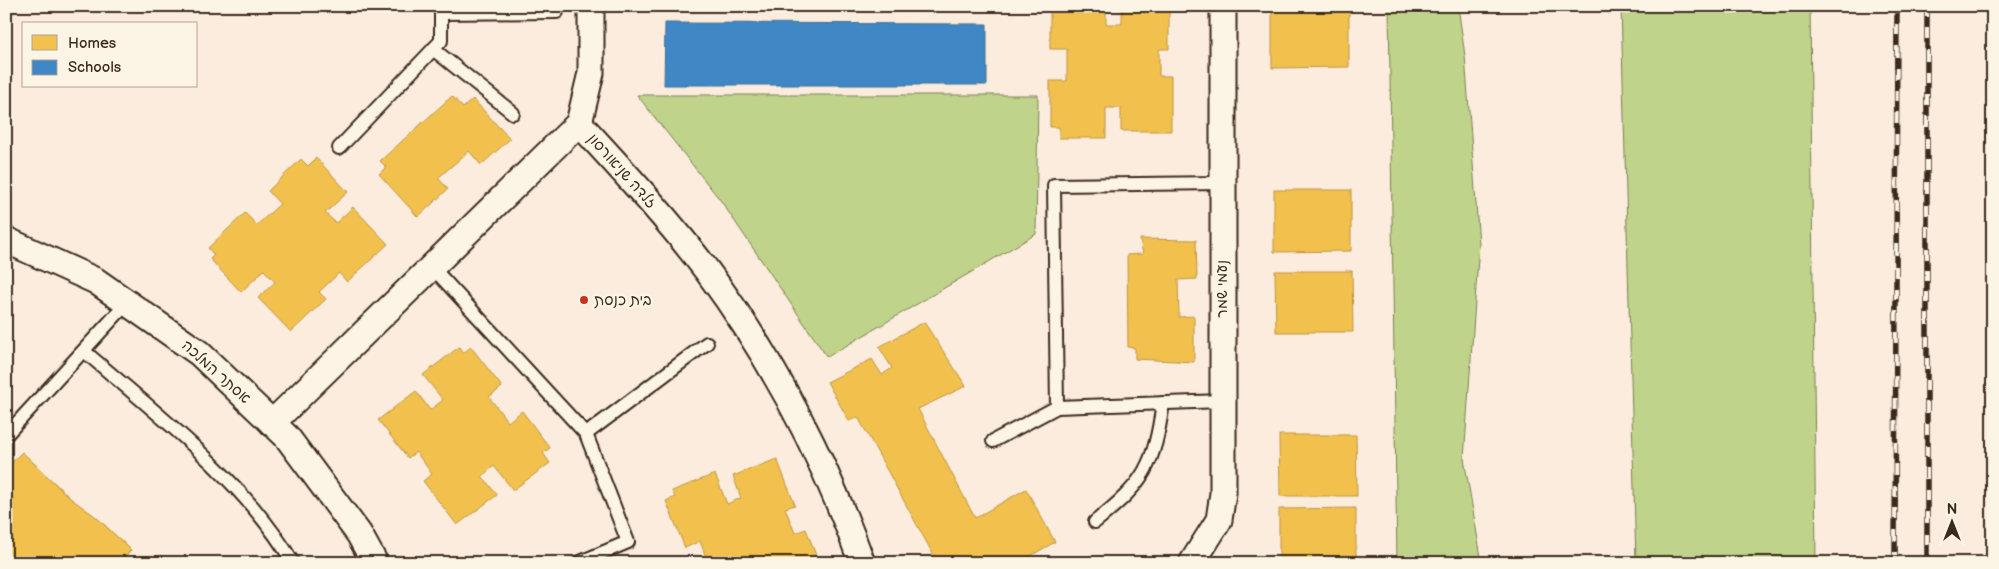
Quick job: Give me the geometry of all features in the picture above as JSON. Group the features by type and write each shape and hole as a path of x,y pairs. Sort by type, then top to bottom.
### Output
{"street":[{"path":"579,123 592,73 591,6"},
{"name":"נעמי שמר","path":"1192,563 1219,520 1223,493 1223,6"},
{"name":"זלדה שניאורסון","path":"272,423 579,123 648,198 708,273 759,349 817,456 862,563"},
{"name":"אסתר המלכה","path":"6,240 96,281 199,353 287,437 354,526 375,563"}],"lane":[{"path":"339,148 441,41 441,10 557,12"},
{"path":"433,49 513,113"},
{"path":"1057,407 1054,186 1222,183"},
{"path":"432,267 586,434 628,542 578,563"},
{"path":"6,435 127,303"},
{"path":"586,434 706,343"},
{"path":"84,350 168,422 229,481 277,534 293,563"},
{"path":"993,441 1057,407 1222,401"},
{"path":"1095,522 1124,498 1146,472 1158,441 1163,403"}],"green space":[{"path":"1389,6 1458,6 1465,56 1479,244 1464,459 1482,563 1397,563"},
{"path":"1621,6 1810,6 1816,563 1636,563"},
{"path":"637,95 1038,95 1036,234 827,357 721,201"}],"building: Homes":[{"path":"1050,6 1106,6 1106,24 1122,24 1122,6 1169,6 1169,49 1159,49 1159,76 1171,76 1171,131 1121,131 1121,108 1106,108 1106,138 1059,138 1059,127 1050,127 1050,81 1067,81 1067,49 1050,49"},
{"path":"1272,6 1349,6 1349,67 1272,68"},
{"path":"452,96 463,108 473,99 510,139 481,165 469,151 438,178 448,189 418,217 379,174 386,167 380,161"},
{"path":"316,158 348,192 325,213 336,223 353,207 388,244 347,282 339,273 319,292 326,299 291,332 258,298 275,282 264,270 241,292 210,259 214,255 208,248 245,213 257,225 280,204 268,191 301,159 308,166"},
{"path":"1274,190 1351,190 1351,251 1274,252"},
{"path":"1140,239 1196,240 1197,279 1178,280 1179,317 1194,316 1194,362 1135,359 1135,348 1128,347 1127,255 1143,254"},
{"path":"1275,271 1352,271 1353,332 1276,332"},
{"path":"924,322 966,386 918,409 975,518 1026,489 1055,542 1018,563 922,563 934,556 858,417 849,421 827,382 872,359 882,375 892,368 879,347"},
{"path":"459,347 463,353 471,347 502,387 489,397 508,422 522,411 550,448 543,453 550,463 513,490 494,466 482,476 497,495 457,525 423,481 432,474 416,452 408,458 378,420 416,391 430,410 443,400 423,375"},
{"path":"1279,435 1356,435 1357,496 1280,496"},
{"path":"22,452 70,498 60,508 82,530 95,516 131,550 119,563 6,563 6,468"},
{"path":"22,452 70,498 95,516 131,550 119,563 6,563 6,468"},
{"path":"777,459 795,505 785,508 795,533 806,529 819,563 708,563 700,541 685,548 666,501 675,497 672,491 715,474 727,504 741,498 733,476"},
{"path":"1356,508 1356,563 1279,563 1279,509"}],"building: Schools":[{"path":"665,23 987,24 987,85 664,85"}],"railway":[{"path":"1895,563 1897,6"},
{"path":"1927,6 1927,563"}],"place":[{"name":"בית כנסת","path":"584,300"}]}
